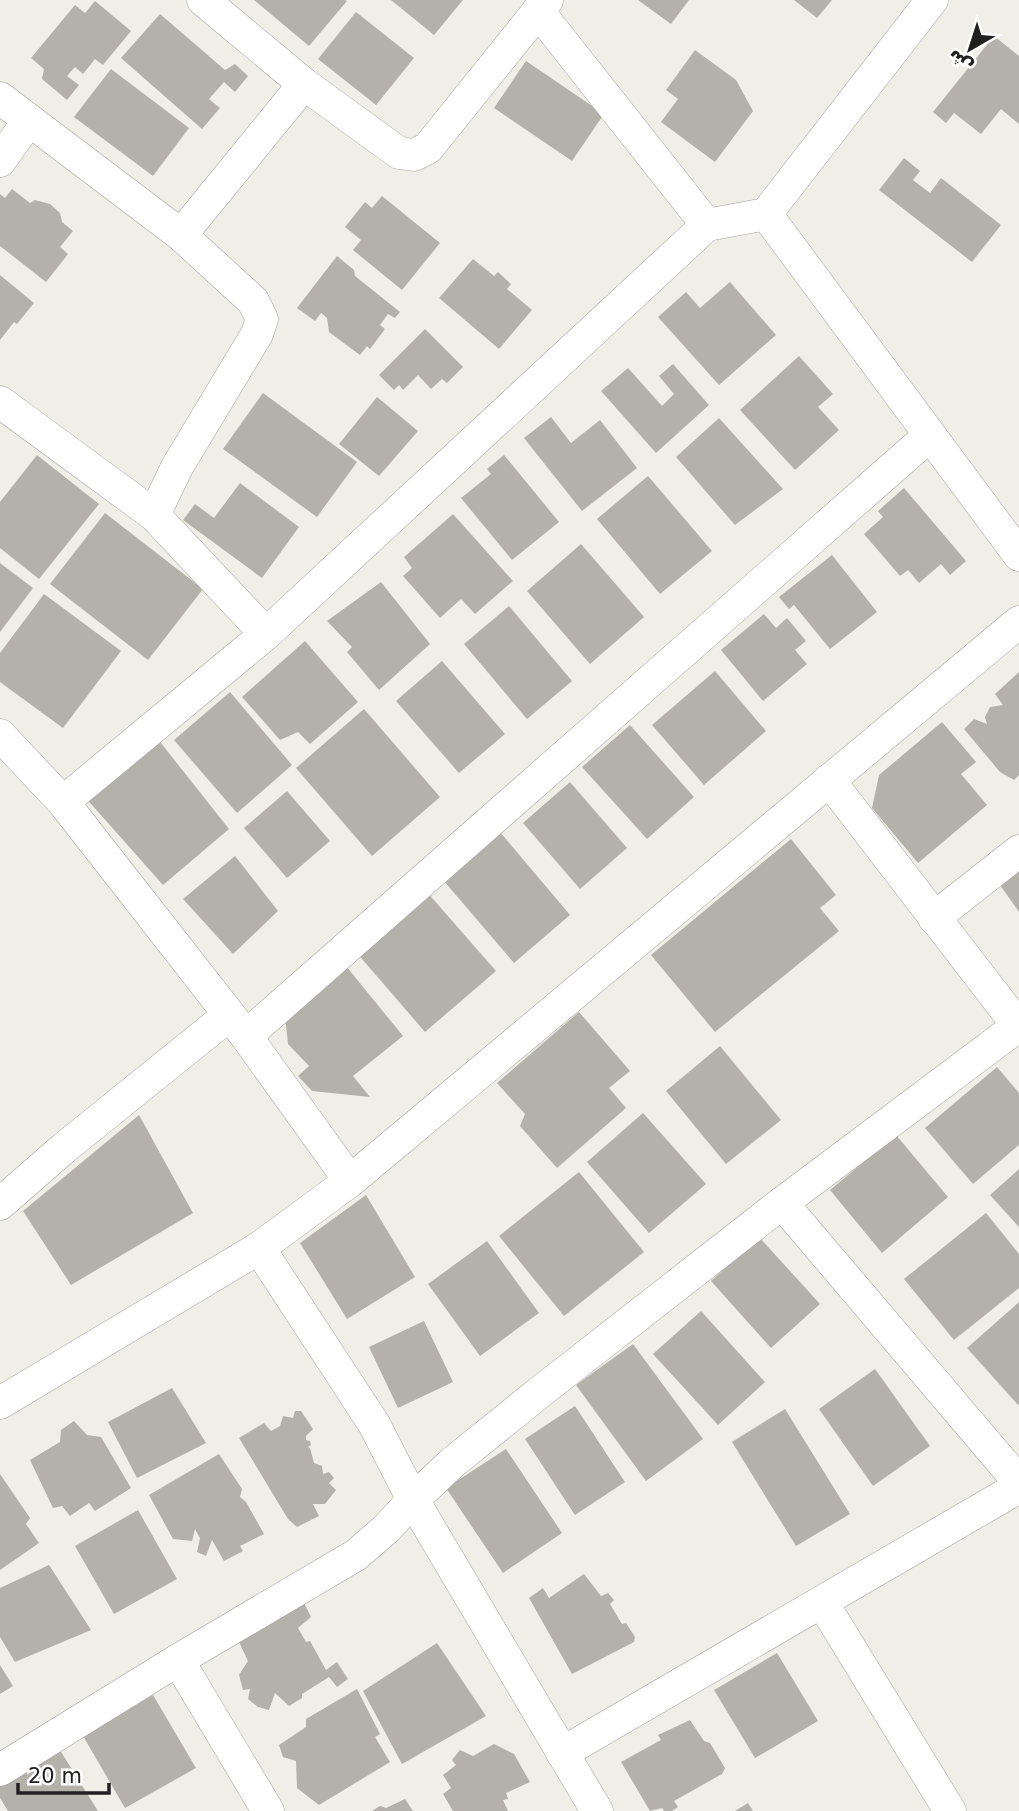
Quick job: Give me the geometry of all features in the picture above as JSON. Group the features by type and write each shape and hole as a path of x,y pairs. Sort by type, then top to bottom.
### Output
{"street":[{"path":"203,0 304,84 399,153 414,155 428,148 543,6 707,225"},
{"path":"63,802 266,634 707,225 766,215 932,0"},
{"path":"181,235 304,84"},
{"path":"0,98 181,235 253,301 262,319 257,334 177,467 154,515"},
{"path":"0,161 29,120"},
{"path":"766,215 1019,555"},
{"path":"0,402 154,515 266,634"},
{"path":"0,1204 64,1148 238,1026 930,435"},
{"path":"0,1403 259,1248 350,1181 1019,622"},
{"path":"0,735 63,802 238,1026 350,1181"},
{"path":"0,1770 178,1660 356,1555 386,1530 452,1463 540,1392 782,1203 1018,1027 829,780"},
{"path":"934,918 1019,851"},
{"path":"562,1753 1019,1485 782,1203"},
{"path":"259,1248 374,1424 413,1500 597,1811"},
{"path":"822,1602 950,1811"},
{"path":"178,1660 268,1811"}],"building":[{"path":"254,0 345,0 347,1 309,46"},
{"path":"391,0 463,0 434,35"},
{"path":"638,0 689,0 671,24"},
{"path":"794,0 832,0 817,18"},
{"path":"95,1 131,31 103,65 95,59 83,74 75,67 67,76 79,85 67,100 42,79 44,69 31,58 75,5 85,13"},
{"path":"356,12 414,58 376,105 318,59"},
{"path":"160,14 225,70 235,64 248,76 235,92 224,82 209,99 220,108 202,129 121,58"},
{"path":"994,36 1019,56 1019,124 1001,109 981,134 954,113 946,123 933,112"},
{"path":"695,50 736,80 753,111 715,162 661,122 678,99 666,90"},
{"path":"526,61 604,114 572,161 494,108"},
{"path":"111,69 189,128 153,176 74,117"},
{"path":"904,158 920,171 913,180 930,193 941,178 1001,225 972,262 879,190"},
{"path":"12,189 30,203 35,200 50,204 60,213 62,222 73,231 60,247 68,254 46,282 0,246 0,194 5,198"},
{"path":"382,196 440,243 402,290 353,250 361,240 345,227 365,202 372,208"},
{"path":"337,256 354,270 355,276 400,312 395,318 388,314 380,325 385,329 370,349 367,346 360,355 329,332 327,318 321,313 315,321 297,308"},
{"path":"473,259 494,276 498,272 511,284 507,289 532,310 499,349 439,298"},
{"path":"0,275 34,303 0,340"},
{"path":"730,282 776,335 719,385 658,317 686,292 700,308"},
{"path":"425,329 463,367 447,383 442,379 431,389 418,375 403,390 399,385 394,390 379,375"},
{"path":"799,356 833,394 818,407 839,430 795,470 740,410"},
{"path":"673,364 709,405 656,453 601,391 628,368 662,406 674,394 659,376"},
{"path":"263,393 357,462 317,517 223,449"},
{"path":"377,397 418,431 379,476 339,444"},
{"path":"551,417 571,443 600,420 637,468 582,511 524,438"},
{"path":"719,418 783,489 735,525 676,457"},
{"path":"37,455 99,504 39,579 0,548 0,502"},
{"path":"504,455 559,522 512,560 461,498 491,474 487,469"},
{"path":"648,476 712,551 660,594 597,519"},
{"path":"240,483 299,527 262,578 183,520 195,504 214,518"},
{"path":"904,488 966,561 950,575 941,564 919,583 908,570 900,576 864,534 883,517 878,511"},
{"path":"105,513 203,589 148,660 50,584"},
{"path":"453,514 513,581 475,614 461,599 440,618 403,576 412,568 404,557"},
{"path":"581,544 644,617 590,664 527,591"},
{"path":"832,555 877,612 830,649 794,605 789,609 779,597"},
{"path":"0,563 33,588 0,632"},
{"path":"381,582 430,644 379,690 347,652 352,647 327,621"},
{"path":"44,594 121,651 63,728 0,682 0,653"},
{"path":"509,606 572,681 527,719 464,644"},
{"path":"764,614 776,628 787,618 806,641 795,650 807,664 763,701 721,650"},
{"path":"305,641 358,702 310,744 298,732 280,740 242,697"},
{"path":"442,661 505,734 459,773 396,701"},
{"path":"715,671 766,731 704,785 652,725"},
{"path":"1019,672 1019,775 1014,780 1000,772 964,729 974,719 987,724 985,717 990,707 1003,705 995,694"},
{"path":"230,692 292,765 237,813 174,740"},
{"path":"364,709 440,797 372,856 296,768"},
{"path":"942,722 976,762 961,774 987,805 918,863 872,808 879,775"},
{"path":"630,725 694,797 647,839 582,767"},
{"path":"153,733 229,829 163,885 84,796"},
{"path":"570,782 627,848 580,889 523,823"},
{"path":"287,791 330,841 287,878 244,828"},
{"path":"500,832 570,915 514,963 443,880"},
{"path":"791,839 836,895 820,908 839,931 715,1032 651,955"},
{"path":"235,856 278,911 233,954 183,899"},
{"path":"1019,870 1019,912 1000,885"},
{"path":"426,891 496,971 425,1032 356,952"},
{"path":"346,966 403,1036 353,1076 370,1097 312,1091 298,1076 309,1066 288,1044 285,1015"},
{"path":"579,1012 630,1071 609,1088 626,1108 557,1168 520,1126 525,1114 497,1083"},
{"path":"720,1046 781,1120 726,1164 666,1091"},
{"path":"997,1067 1019,1093 1019,1145 973,1184 925,1128"},
{"path":"643,1113 706,1184 649,1233 587,1162"},
{"path":"139,1115 193,1213 71,1285 23,1211"},
{"path":"896,1135 948,1197 882,1253 830,1190"},
{"path":"1019,1169 1019,1227 990,1195"},
{"path":"579,1172 644,1252 564,1316 499,1236"},
{"path":"366,1195 415,1277 347,1319 300,1243"},
{"path":"986,1213 1019,1254 1019,1288 954,1340 904,1279"},
{"path":"759,1237 820,1304 771,1348 711,1281"},
{"path":"487,1241 539,1313 480,1356 428,1284"},
{"path":"1019,1302 1019,1404 1018,1405 967,1348"},
{"path":"701,1311 765,1382 718,1425 653,1354"},
{"path":"424,1321 453,1382 398,1408 369,1347"},
{"path":"633,1344 703,1439 646,1481 576,1385"},
{"path":"875,1369 930,1446 873,1486 819,1409"},
{"path":"172,1388 206,1443 137,1478 108,1422"},
{"path":"575,1406 625,1482 575,1515 525,1439"},
{"path":"785,1409 850,1514 796,1546 732,1442"},
{"path":"295,1411 301,1411 313,1429 306,1436 306,1440 310,1441 311,1445 308,1447 314,1463 322,1466 323,1474 329,1472 334,1478 329,1483 336,1490 325,1504 313,1504 319,1516 297,1527 288,1519 239,1438 264,1423 271,1431 280,1426 283,1416 293,1418"},
{"path":"74,1421 87,1435 101,1437 131,1488 95,1511 89,1503 70,1516 62,1506 53,1508 30,1460 60,1442 61,1430"},
{"path":"506,1449 562,1533 503,1573 446,1488"},
{"path":"219,1454 242,1489 240,1497 246,1502 264,1534 240,1546 243,1551 224,1561 212,1540 206,1556 197,1552 200,1538 195,1529 192,1541 173,1539 149,1495"},
{"path":"0,1474 30,1518 26,1524 39,1543 0,1570"},
{"path":"138,1510 177,1579 114,1614 75,1546"},
{"path":"49,1565 91,1630 15,1662 0,1637 0,1588"},
{"path":"584,1574 601,1596 608,1593 614,1600 610,1604 622,1624 626,1623 635,1637 634,1642 572,1674 529,1598 543,1588 549,1598"},
{"path":"299,1593 311,1617 298,1628 306,1642 310,1641 326,1670 337,1662 348,1679 337,1687 329,1677 289,1706 275,1693 269,1710 258,1707 248,1699 250,1689 243,1690 239,1675 248,1661 238,1640"},
{"path":"437,1643 486,1716 402,1764 363,1691"},
{"path":"777,1653 818,1721 755,1758 714,1690"},
{"path":"0,1665 13,1686 0,1694"},
{"path":"357,1689 380,1734 375,1737 390,1762 319,1805 297,1788 296,1761 283,1757 279,1745 306,1727 306,1719"},
{"path":"153,1695 196,1768 125,1808 83,1736"},
{"path":"690,1720 704,1741 710,1743 725,1768 722,1774 674,1801 678,1807 672,1811 664,1811 662,1808 650,1811 621,1762 661,1740 658,1735"},
{"path":"494,1744 514,1754 530,1782 506,1793 508,1799 503,1800 508,1811 453,1811 443,1794 451,1788 443,1775 456,1765 452,1760 460,1750 473,1756"},
{"path":"58,1747 98,1811 8,1811 0,1798 0,1784"},
{"path":"405,1799 413,1811 372,1811 380,1806 386,1808"},
{"path":"748,1803 753,1811 735,1811"}]}
